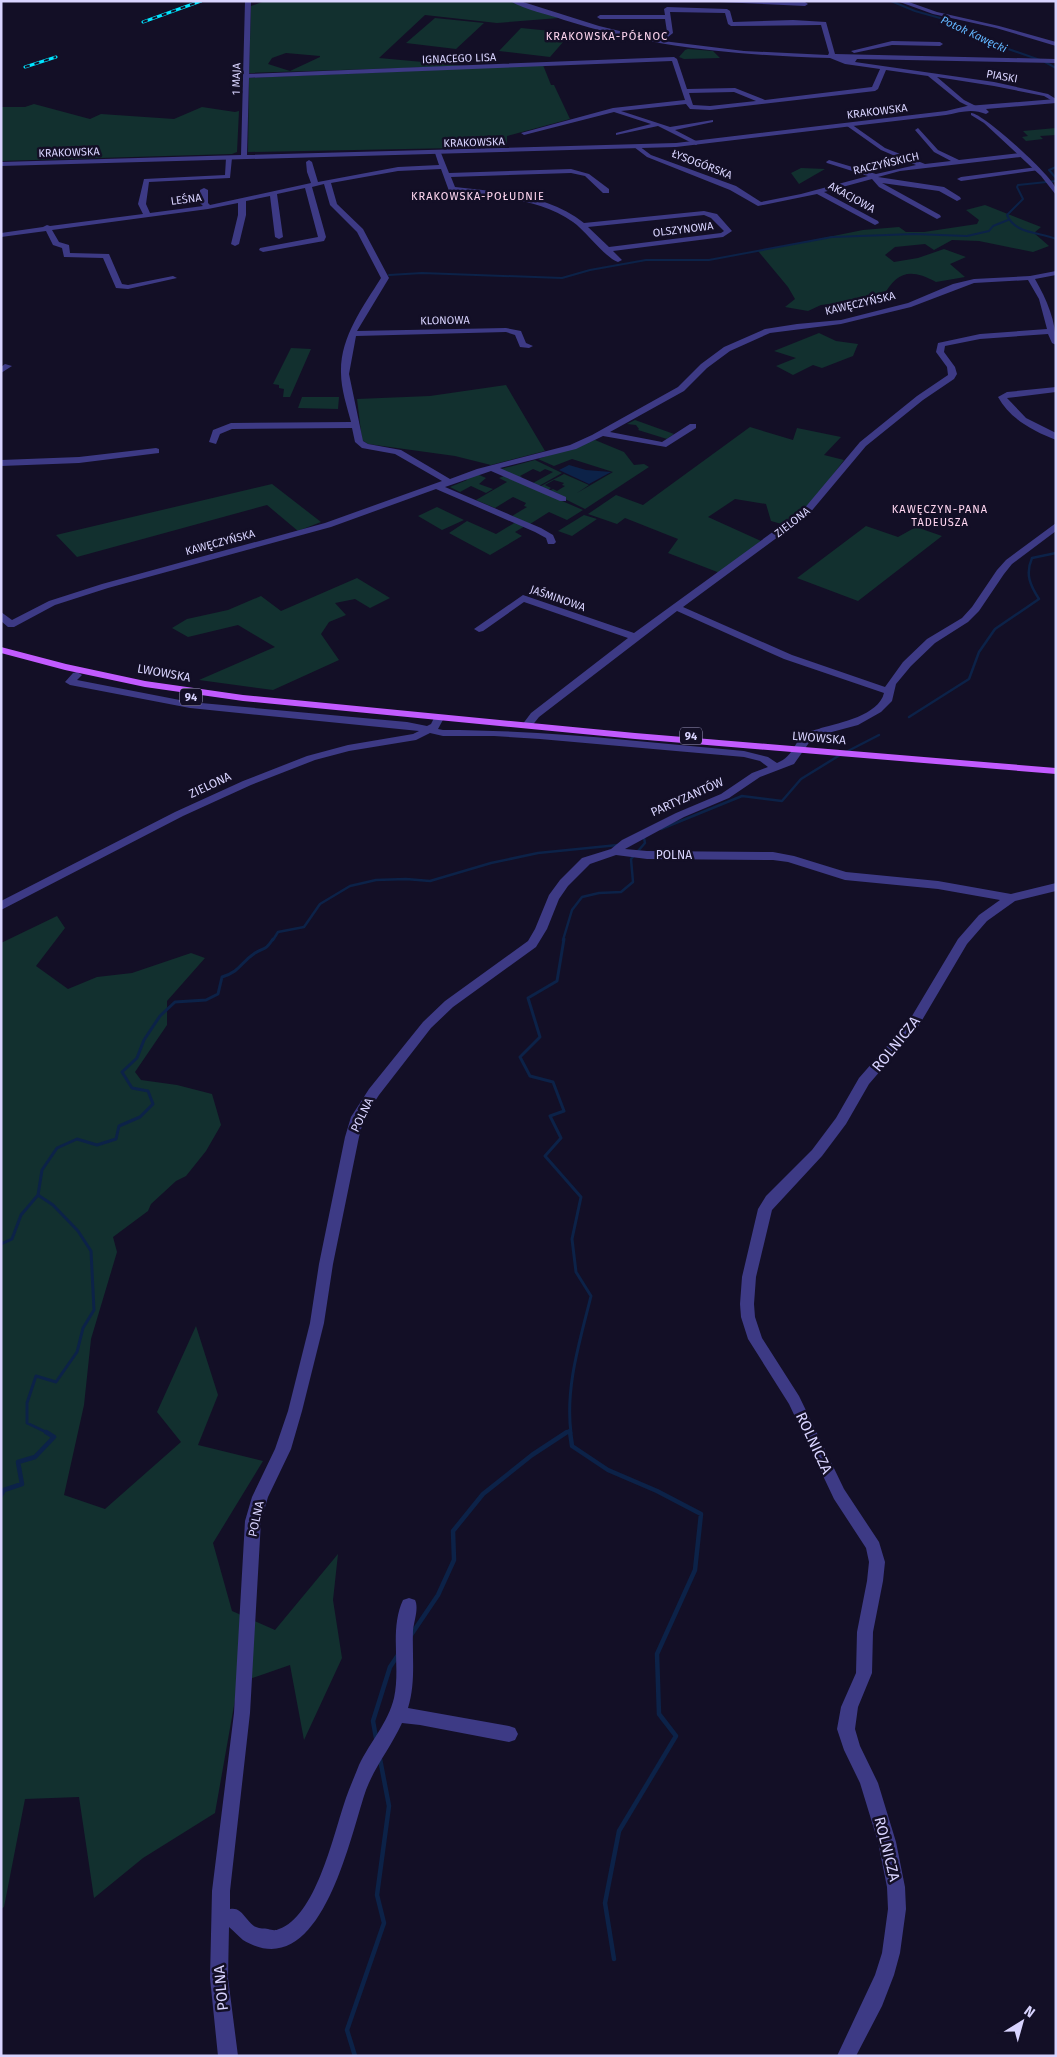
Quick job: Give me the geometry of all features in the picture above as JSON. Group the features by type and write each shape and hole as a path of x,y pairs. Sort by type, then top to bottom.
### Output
{"main road":[{"name":"LWOWSKA","path":"1,650 65,667 145,684 243,698 439,718 1056,771"},
{"name":"LWOWSKA","path":"1,655 77,675 146,690 279,706 386,713"},
{"name":"LWOWSKA","path":"848,752 1056,766"}],"street":[{"name":"1 MAJA","path":"244,158 248,1"},
{"path":"516,2 525,1"},
{"path":"658,42 670,33 667,1"},
{"path":"701,1 805,4"},
{"path":"900,1 908,5 999,27 1036,40 1056,44"},
{"path":"908,5 922,1"},
{"path":"516,2 579,23 658,42 746,54 852,59 1053,61"},
{"path":"667,10 727,11 731,24 822,23 826,25 835,57"},
{"path":"600,17 668,17"},
{"path":"835,57 892,43 941,46 952,59"},
{"path":"684,47 674,59 690,107 710,108 875,89 884,69"},
{"name":"PIASKI","path":"835,57 859,65 943,76 1039,93 1056,101"},
{"name":"IGNACEGO LISA","path":"246,76 674,59"},
{"name":"PIASKI","path":"852,59 859,65"},
{"path":"927,74 935,78 975,111 1037,169 1056,193"},
{"name":"PIASKI","path":"935,78 943,76"},
{"path":"684,91 735,90 763,102"},
{"name":"KRAKOWSKA","path":"1,164 637,147 696,143 1056,101"},
{"path":"524,133 613,110 688,102"},
{"path":"613,110 659,124 696,143"},
{"path":"686,118 696,123"},
{"path":"669,129 711,121"},
{"path":"618,134 659,124"},
{"path":"849,125 883,149 922,165"},
{"path":"918,130 936,151 958,162"},
{"name":"ŁYSOGÓRSKA","path":"637,147 642,152 658,159 737,190 758,203"},
{"path":"438,153 452,189 522,198 569,216 618,260"},
{"name":"RACZYŃSKICH","path":"758,203 802,196 922,165 1021,155"},
{"path":"658,159 670,157 691,165"},
{"path":"147,215 142,204 146,180 228,178 229,158"},
{"path":"263,250 321,240 322,237 309,185 312,180 309,162"},
{"path":"829,162 874,177 946,191 957,200"},
{"name":"LEŚNA","path":"1,235 47,227 208,207 327,181 398,169 444,167"},
{"path":"961,179 1037,169"},
{"path":"448,175 575,172 587,175 606,190"},
{"path":"874,177 881,186 938,217"},
{"path":"327,181 334,205 360,231 385,278 358,320 346,360 345,374 360,444 398,452 448,481"},
{"path":"204,190 204,203 208,207"},
{"name":"AKACJOWA","path":"819,192 875,223"},
{"path":"273,193 280,237"},
{"path":"235,244 242,215 242,200"},
{"name":"OLSZYNOWA","path":"581,226 704,213 714,216 728,232 723,235 607,250"},
{"path":"47,227 56,243 66,247 67,255 106,256 119,286 128,287 173,278"},
{"name":"KAWĘCZYŃSKA","path":"7,625 38,608 112,584 328,525 390,504 448,481 560,451 602,433 681,389 704,366 727,349 768,331 796,326 829,324 911,305 956,286 974,281 1030,278 1056,273"},
{"path":"1030,278 1044,299 1051,331 1056,343"},
{"name":"KLONOWA","path":"353,334 506,330 518,332 523,345 529,346"},
{"name":"ZIELONA","path":"527,725 535,715 635,637 806,512 863,444 909,406 951,378 953,374 951,367 940,352 941,345 954,341 1051,331"},
{"path":"1056,389 1007,394 1002,397 1005,403 1035,428 1056,437"},
{"path":"213,442 216,432 232,426 356,426"},
{"path":"602,433 663,445 693,426"},
{"path":"1,463 32,464 91,460 156,451"},
{"path":"492,468 563,499"},
{"path":"436,486 538,530 550,537 551,542"},
{"name":"PARTYZANTÓW","path":"622,848 680,815 725,796 761,773 790,762 806,738 814,733 849,725 864,718 887,700 892,684 908,664 931,641 965,620 976,609 1000,572 1009,562 1056,526"},
{"name":"JAŚMINOWA","path":"479,629 523,598 635,637"},
{"path":"676,608 788,657 890,692"},
{"path":"1,616 7,625"},
{"path":"77,675 70,682 190,705 407,725 443,734 494,733 540,736 738,754 764,759 777,768"},
{"path":"428,731 435,726 439,718"},
{"name":"ZIELONA","path":"1,906 131,841 179,814 246,783 311,758 348,748 416,737 428,731"},
{"name":"POLNA","path":"228,2056 219,1978 221,1891 244,1690 253,1521 260,1497 283,1450 297,1403 317,1323 326,1264 354,1126 374,1092 427,1025 449,1004 532,944 541,929 553,898 564,883 586,861 622,848 642,854 773,856 790,859 846,876 931,884 1011,898 1056,887"},
{"name":"ROLNICZA","path":"846,2056 874,2000 885,1972 893,1949 897,1924 897,1894 893,1864 869,1785 846,1729 847,1715 851,1702 860,1687 865,1670 866,1619 874,1591 877,1561 875,1549 838,1492 794,1399 750,1328 746,1304 748,1287 765,1210 771,1200 817,1154 841,1121 864,1082 914,1024 962,942 983,918 1011,898"},
{"path":"220,1920 234,1917 243,1931 263,1938 279,1939 295,1930 306,1919 318,1900 337,1857 347,1818 370,1761 397,1715 405,1682 405,1648 409,1606"},
{"path":"397,1715 430,1718 509,1734"}],"green space":[{"path":"265,1 509,1 559,18 497,23 425,15 379,58 467,66 249,73 251,6","holes":["286,53 320,56 290,71 268,64 272,58"]},
{"path":"435,18 484,23 456,49 406,43"},
{"path":"521,28 571,33 550,57 499,51"},
{"path":"688,49 713,51 720,58 684,59 679,57"},
{"path":"543,65 551,85 554,85 570,119 507,136 507,147 248,152 249,78"},
{"path":"34,104 90,119 101,114 174,119 202,107 239,111 237,152 232,154 1,161 1,107 25,107"},
{"path":"1056,128 1056,135 1040,136 1043,139 1026,141 1022,137 1028,136 1023,131"},
{"path":"801,168 825,169 799,184 791,173"},
{"path":"985,205 1041,227 1034,233 1049,246 1033,252 979,241 952,240 934,250 925,244 895,247 885,255 894,262 918,258 944,249 966,257 950,264 965,277 936,282 919,275 905,275 893,282 882,298 821,305 808,311 785,307 795,299 788,287 758,251 863,230 899,227 906,232 924,232 977,224 979,220 966,210"},
{"path":"819,333 836,341 858,344 853,356 822,368 813,365 793,375 776,366 796,358 774,351"},
{"path":"291,348 311,349 290,397 283,397 284,389 279,388 279,385 273,384"},
{"path":"506,385 545,451 491,465 455,456 368,444 362,440 357,399 430,396"},
{"path":"302,397 339,397 338,409 298,408"},
{"path":"635,420 674,434 667,439 638,430 636,425 627,424"},
{"path":"750,427 793,440 797,428 841,437 824,455 844,460 809,507 785,525 771,521 766,504 735,499 708,517 761,541 720,573 668,553 678,539 625,518 617,524 588,514 616,495 643,505"},
{"path":"595,440 624,452 634,465 644,464 649,467 585,509 549,491 553,489 557,491 565,486 562,485 564,483 554,480 545,485 551,488 548,490 539,487 564,474 589,485 577,493 613,472 572,459 554,466 538,459"},
{"path":"535,460 562,473 539,486 533,483 553,472 545,469 540,472 533,469 520,476 521,478 501,469"},
{"path":"477,474 486,478 479,484 493,489 486,493 471,486 460,492 450,487 467,480 465,477"},
{"path":"504,476 583,510 567,520 549,512 530,524 512,516 527,507 524,506 526,503 513,497 495,508 476,500 507,482 499,478"},
{"path":"272,484 321,522 298,531 267,505 77,557 56,535"},
{"path":"437,507 464,520 442,530 418,516"},
{"path":"584,515 597,519 572,536 558,531"},
{"path":"467,521 496,534 516,522 525,526 515,532 522,536 490,555 449,533"},
{"path":"866,526 898,537 916,527 942,536 858,601 797,578"},
{"path":"357,578 390,598 370,608 355,599 335,603 346,615 329,622 321,634 339,660 273,690 199,680 275,647 238,625 188,637 172,628 187,619 228,610 261,596 281,611"},
{"path":"57,916 65,928 36,966 68,989 97,977 132,973 191,953 205,958 167,1001 167,1025 135,1072 141,1080 177,1085 212,1094 221,1125 206,1151 186,1176 176,1181 151,1204 148,1211 113,1237 117,1252 91,1339 84,1405 64,1495 105,1509 181,1442 157,1412 196,1326 218,1395 198,1445 263,1461 213,1543 232,1611 275,1630 338,1554 333,1600 342,1658 304,1740 290,1665 238,1683 215,1813 143,1858 94,1898 79,1797 25,1799 4,1907 1,1909 1,943"}],"water":[{"path":"569,465 586,470 611,472 589,484 559,470"}],"waterway":[{"name":"Potok Kawęcki","path":"891,1 915,11 940,18 991,43 1040,60"},
{"name":"Potok Kawęcki","path":"1045,62 1056,68"},
{"name":"Potok Kawęcki","path":"1056,167 1049,170 1056,178"},
{"name":"Potok Kawęcki","path":"1056,181 1018,185 1017,187 1023,199 1007,215 1016,226 1028,232 1056,239"},
{"path":"389,275 422,273 562,278 590,270 646,260 709,260 832,237 914,234 967,236 989,231 993,226 1008,220"},
{"path":"909,717 969,679 979,652 995,629 1039,599 1033,589 1029,574 1032,558 1056,553"},
{"path":"846,752 879,735"},
{"path":"661,829 742,796 782,801 801,779 840,755"},
{"path":"563,940 572,910 582,897 599,893 621,892 633,882 631,859 645,843 644,838"},
{"path":"273,940 278,932 304,927 320,904 350,886 376,880 406,879 430,881 491,863 538,853 618,845"},
{"path":"38,1195 42,1170 57,1148 77,1139 97,1145 116,1139 119,1126 140,1117 153,1104 148,1091 132,1088 122,1072 137,1058 144,1040 160,1016 175,1002 206,1000 218,994 222,977 237,969 250,957 266,947 273,939"},
{"path":"564,939 557,981 528,998 540,1037 520,1057 530,1076 553,1082 564,1111 550,1116 561,1138 545,1156 581,1197 572,1239 576,1272 591,1296 578,1347 572,1381 570,1399 571,1433"},
{"path":"1,1244 12,1239 21,1215 38,1195"},
{"path":"38,1195 53,1205 78,1231 91,1251 94,1310 83,1328 77,1352 56,1382 36,1376 27,1403 27,1423 46,1432"},
{"path":"566,1433 570,1430"},
{"path":"1,1495 4,1490 22,1484 18,1462 35,1457 54,1437 46,1432"},
{"path":"411,1635 438,1595 454,1560 453,1531 483,1494 532,1455 567,1432"},
{"path":"570,1432 572,1446 608,1470 657,1491 701,1514 695,1570 657,1654 659,1714 676,1736 619,1831 605,1903 614,1959"},
{"path":"376,1738 373,1721 390,1667 398,1655"},
{"path":"355,2056 347,2030 384,1923 377,1895 389,1806 380,1759"}],"railway":[{"path":"143,22 201,1"},
{"path":"25,67 56,57"}],"district":[{"name":"KRAKOWSKA-PÓŁNOC","path":"607,36"},
{"name":"KRAKOWSKA-POŁUDNIE","path":"478,196"},
{"name":"KAWĘCZYN-PANA TADEUSZA","path":"940,515"}]}
